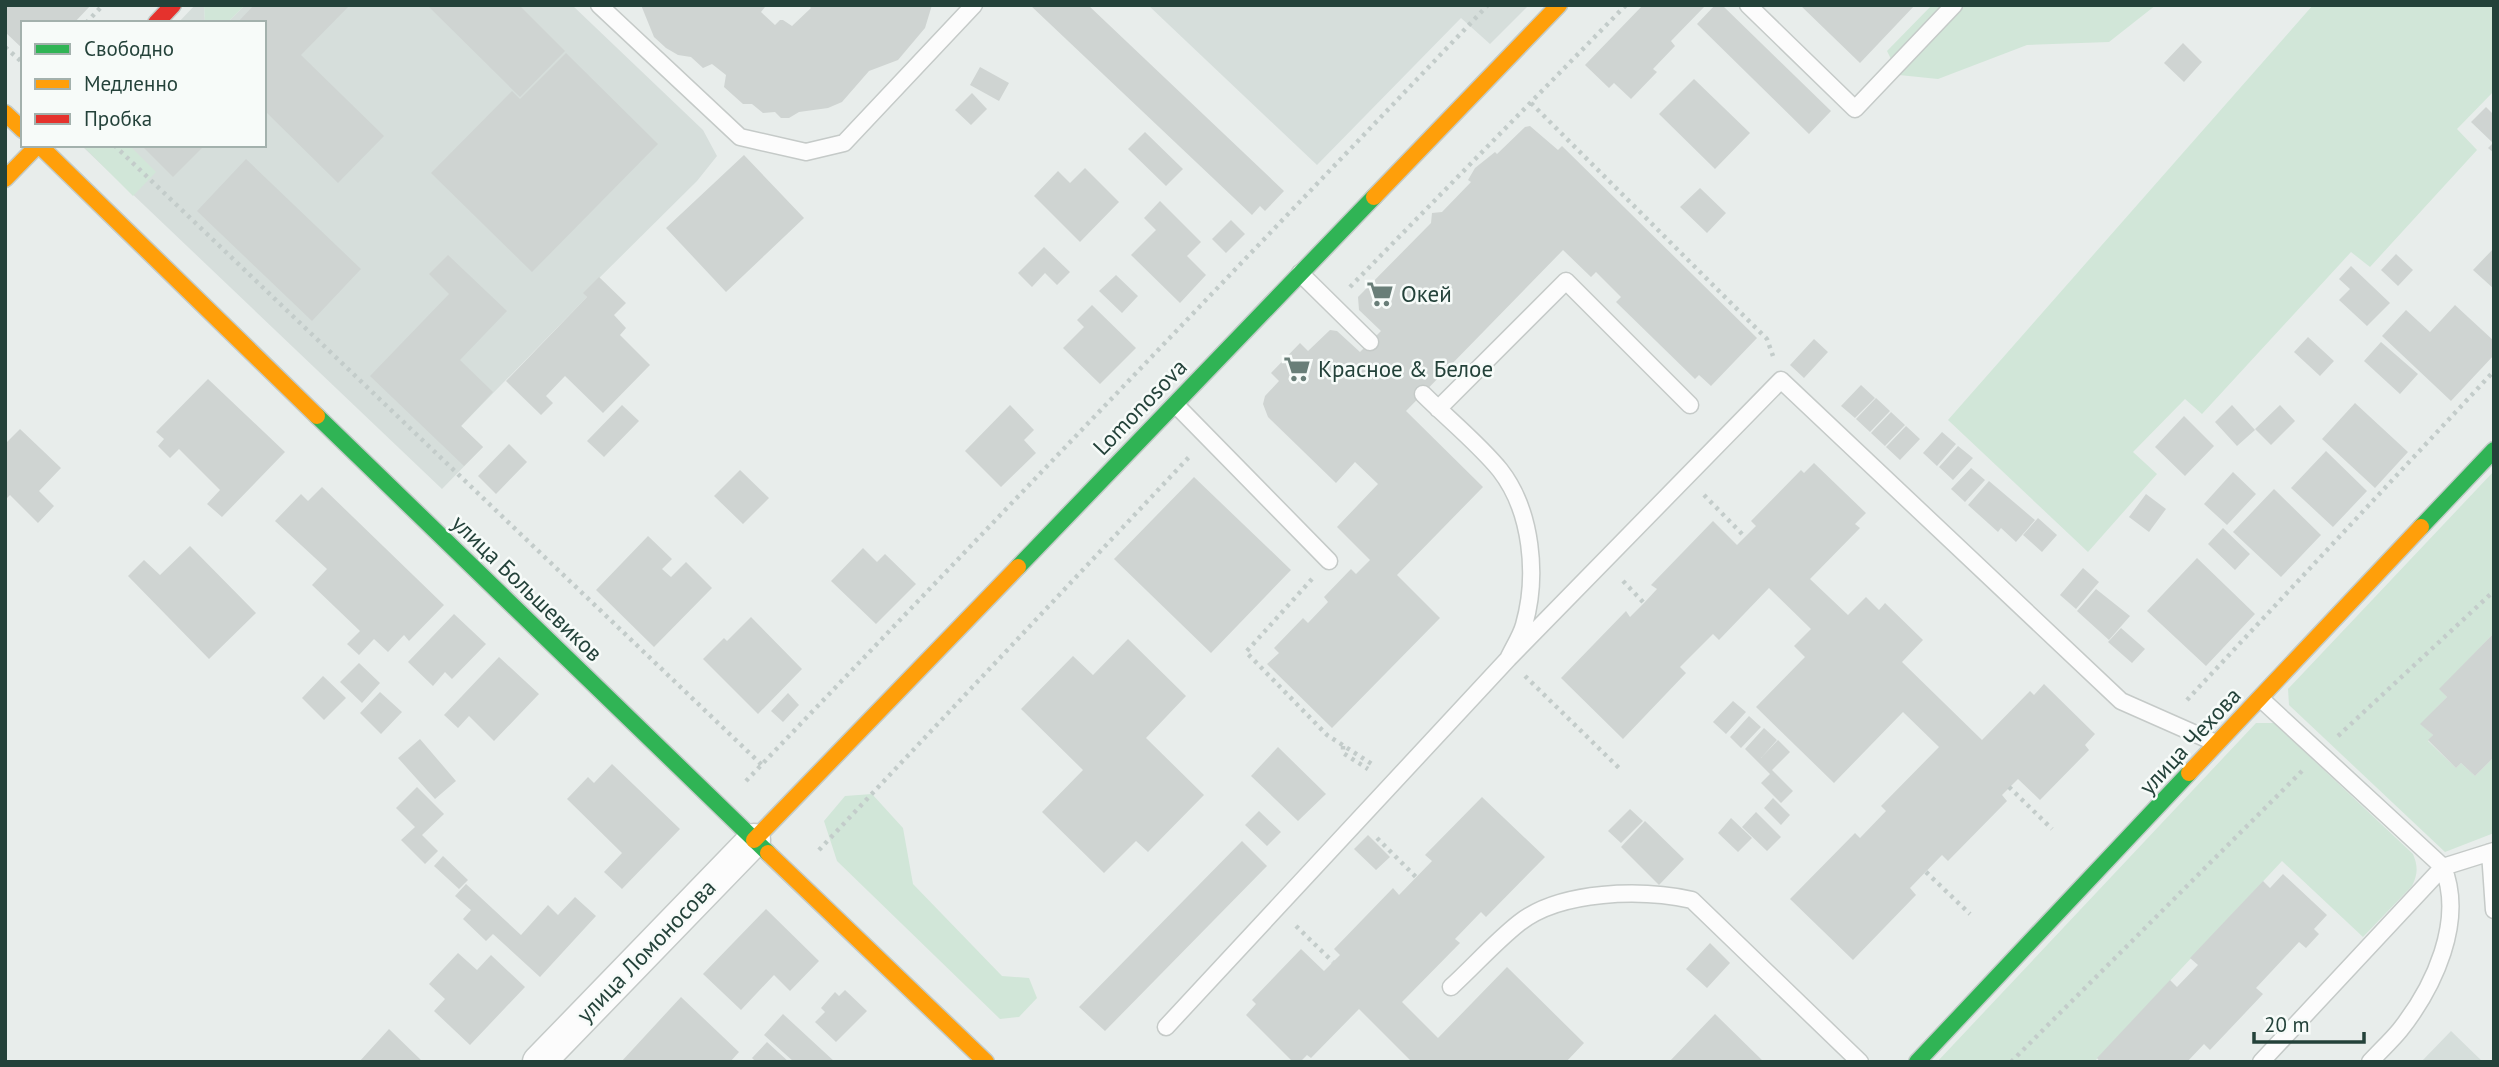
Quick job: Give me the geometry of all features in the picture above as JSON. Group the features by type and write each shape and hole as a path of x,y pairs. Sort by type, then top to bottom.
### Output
{"street":[{"path":"158,21 173,5"},
{"name":"Lomonosova","path":"754,841 1175,404 1549,9"},
{"path":"5,113 21,128"},
{"path":"5,179 37,147"},
{"name":"улица Большевиков","path":"41,147 754,841 986,1062"},
{"name":"улица Чехова","path":"1917,1062 2494,450"},
{"name":"улица Ломоносова","path":"539,1062 754,841"}],"lane":[{"path":"599,5 740,137 807,152 844,143 974,5"},
{"path":"1748,5 1854,109 1954,5"},
{"path":"1300,273 1370,342"},
{"path":"1438,409 1566,281 1690,405"},
{"path":"1166,1027 1392,781 1781,380 2121,701 2218,744"},
{"path":"1423,394 1499,468 1512,488 1522,514 1530,550 1531,583 1524,626 1508,659"},
{"path":"1175,404 1329,561"},
{"path":"2261,699 2443,867 2449,882 2451,907 2448,930 2433,978 2400,1030 2370,1062"},
{"path":"2261,1062 2443,867 2492,851 2494,910"},
{"path":"1451,987 1521,921 1560,902 1608,894 1666,894 1692,900 1860,1062"}],"path":[{"path":"88,21 103,5"},
{"path":"720,808 1488,5"},
{"path":"1332,305 1626,5"},
{"path":"5,47 21,61"},
{"path":"1531,103 1767,339"},
{"path":"116,147 762,765"},
{"path":"2167,721 2494,371"},
{"path":"793,877 1207,438"},
{"path":"1686,477 1745,537"},
{"path":"1329,561 1246,652 1327,735 1392,781"},
{"path":"2011,1062 2321,752 2494,591"},
{"path":"1508,659 1622,771"},
{"path":"2009,787 2052,828"},
{"path":"1359,819 1416,877"},
{"path":"1926,872 1970,914"},
{"path":"1277,907 1333,962"}],"shaded area":[{"path":"195,5 204,5 205,21 180,21"},
{"path":"245,5 572,5 703,130 717,156 697,181 584,293 587,297 461,426 483,447 442,489 83,147 266,147 266,21 229,21"},
{"path":"1148,5 1529,5 1490,44 1461,18 1317,165"},
{"path":"2451,1031 2483,1062 2421,1062"}],"green space":[{"path":"204,5 245,5 229,21 205,21"},
{"path":"1932,5 2156,5 2109,42 2027,45 1938,79 1899,75 1887,51"},
{"path":"2313,5 2494,5 2494,91 2457,129 2477,150 2370,267 2351,252 2202,414 2185,399 2133,452 2157,474 2088,552 1948,420"},
{"path":"84,147 131,147 156,172 133,196"},
{"path":"2494,471 2494,633 2440,689 2447,697 2421,724 2433,735 2428,741 2456,768 2461,763 2475,776 2494,757 2494,833 2445,852 2289,705 2288,689"},
{"path":"2256,723 2274,723 2413,854 2417,870 2412,886 2363,937 2282,861 2094,1062 1937,1062"},
{"path":"872,794 903,828 913,884 1002,976 1029,978 1037,998 1019,1017 1000,1019 837,861 824,821 845,796"}],"building":[{"path":"5,5 91,5 76,21 21,21 21,47 5,32"},
{"path":"254,5 350,5 301,55 384,136 338,183 266,112 266,21 239,21"},
{"path":"427,5 519,5 565,51 520,97"},
{"path":"641,5 763,5 765,7 761,12 775,25 783,20 792,26 811,8 808,5 932,5 925,28 898,60 869,71 842,102 828,108 799,112 789,118 781,118 775,112 763,113 752,104 743,104 724,87 726,75 712,64 703,68 691,57 678,55 666,48 654,37"},
{"path":"1030,5 1088,5 1284,191 1265,211 1260,206 1252,215"},
{"path":"1643,5 1706,5 1671,41 1675,46 1653,69 1657,72 1631,99 1614,83 1609,88 1585,65"},
{"path":"1715,5 1722,5 1831,111 1809,134 1697,24"},
{"path":"1800,5 1915,5 1860,63"},
{"path":"2183,43 2202,62 2184,82 2164,63"},
{"path":"566,53 658,144 532,272 431,173 512,91 520,99"},
{"path":"980,67 1009,83 999,101 970,85"},
{"path":"1694,79 1750,133 1715,169 1659,114"},
{"path":"972,93 987,109 971,125 955,110"},
{"path":"2486,107 2494,115 2494,153 2488,148 2493,143 2471,122"},
{"path":"1530,126 1558,150 1562,146 1757,338 1711,386 1699,375 1695,379 1616,302 1621,297 1596,272 1591,277 1563,250 1406,411 1483,487 1397,575 1440,618 1332,728 1267,664 1279,653 1274,648 1303,618 1308,623 1328,602 1324,597 1351,569 1356,574 1370,560 1337,527 1378,484 1355,462 1336,483 1268,417 1263,404 1265,396 1279,381 1271,373 1300,343 1308,351 1330,330 1337,331 1360,352 1381,331 1359,310 1358,297 1431,223 1432,213 1442,212 1471,182 1468,180 1475,168 1495,152 1497,154 1525,127"},
{"path":"1145,132 1183,169 1166,186 1128,149"},
{"path":"143,147 203,147 173,177"},
{"path":"744,155 804,218 726,292 666,228"},
{"path":"246,159 361,269 312,321 197,211"},
{"path":"1085,168 1119,202 1080,242 1034,196 1058,171 1070,183"},
{"path":"1700,188 1726,213 1707,233 1680,207"},
{"path":"1160,201 1201,242 1187,256 1206,275 1180,303 1131,255 1156,230 1144,218"},
{"path":"1231,220 1245,234 1226,253 1212,239"},
{"path":"1044,247 1070,272 1057,285 1045,273 1032,287 1018,273"},
{"path":"2494,248 2494,289 2473,270"},
{"path":"2396,254 2413,270 2398,286 2381,270"},
{"path":"448,255 507,311 460,360 493,392 461,426 483,447 464,466 370,376 449,294 429,274"},
{"path":"2351,266 2390,303 2367,326 2339,300 2350,289 2339,279"},
{"path":"1116,275 1138,296 1122,313 1099,291"},
{"path":"599,277 626,303 614,315 626,328 620,335 650,365 603,413 565,376 546,396 553,403 541,415 506,381 587,297 583,293"},
{"path":"1092,305 1136,348 1100,384 1063,348 1084,327 1077,320"},
{"path":"2455,305 2494,341 2494,355 2451,401 2382,336 2406,310 2430,332"},
{"path":"2308,337 2334,361 2320,376 2294,352"},
{"path":"1814,339 1828,352 1804,378 1790,365"},
{"path":"2381,342 2418,374 2400,394 2364,361"},
{"path":"208,379 285,452 222,517 207,504 220,490 179,449 170,458 158,446 164,439 156,432"},
{"path":"1861,385 1875,398 1855,418 1841,406"},
{"path":"1876,398 1890,411 1870,432 1856,419"},
{"path":"2355,403 2408,452 2375,488 2322,439"},
{"path":"622,405 639,421 604,457 587,441"},
{"path":"1010,405 1034,430 1024,440 1036,453 1001,487 965,451"},
{"path":"2232,405 2255,430 2237,446 2215,422"},
{"path":"2280,405 2295,421 2271,445 2255,429"},
{"path":"1891,412 1905,425 1885,446 1871,433"},
{"path":"2184,416 2214,446 2185,476 2155,447"},
{"path":"1906,426 1920,439 1900,460 1886,447"},
{"path":"20,429 61,468 39,491 54,506 38,523 10,495 5,500 5,444"},
{"path":"1942,432 1956,444 1937,466 1923,453"},
{"path":"509,444 527,462 496,494 478,476"},
{"path":"1958,446 1973,458 1953,480 1939,467"},
{"path":"2326,451 2367,491 2333,527 2291,488"},
{"path":"1814,463 1866,513 1855,524 1860,528 1810,579 1848,615 1866,597 1879,610 1885,603 1923,640 1902,662 1982,740 2030,691 2034,695 2044,684 2095,734 2085,745 2089,750 2040,800 2018,779 2002,795 2007,801 1948,861 1942,855 1910,888 1916,895 1853,960 1790,899 1855,833 1860,838 1886,811 1881,806 1939,747 1903,712 1834,783 1756,707 1805,657 1794,646 1811,629 1769,588 1719,640 1713,634 1680,667 1686,673 1623,739 1561,678 1626,611 1630,617 1644,603 1657,589 1651,585 1713,521 1737,545 1756,526 1751,521 1801,470 1804,473"},
{"path":"1971,468 1985,480 1965,502 1951,489"},
{"path":"740,470 769,498 743,524 714,496"},
{"path":"2233,472 2256,494 2227,525 2204,504"},
{"path":"1194,477 1291,570 1211,653 1114,559"},
{"path":"1989,481 2035,520 2016,542 2001,528 1998,532 1968,505"},
{"path":"322,487 444,605 409,641 404,635 388,652 374,639 359,655 347,644 360,631 312,585 327,569 275,521 301,494 308,501"},
{"path":"2274,489 2321,535 2281,577 2233,532"},
{"path":"2146,494 2166,509 2149,532 2129,517"},
{"path":"2038,518 2057,535 2042,552 2023,535"},
{"path":"2223,528 2250,554 2235,570 2208,544"},
{"path":"648,536 672,559 662,569 671,577 686,562 712,588 654,647 596,590"},
{"path":"190,546 256,613 209,659 128,576 144,560 160,575"},
{"path":"863,548 877,562 885,554 916,584 876,624 831,581"},
{"path":"2197,558 2255,614 2206,666 2147,611"},
{"path":"2083,568 2099,582 2076,609 2060,595"},
{"path":"2096,589 2130,616 2109,640 2077,611"},
{"path":"454,614 486,644 452,679 445,672 433,686 408,662"},
{"path":"751,617 802,669 758,714 703,659 724,638 727,641"},
{"path":"2121,628 2145,649 2132,663 2108,642"},
{"path":"2494,633 2494,757 2475,776 2461,763 2456,768 2428,740 2433,735 2420,724 2447,697 2439,689"},
{"path":"1128,639 1186,696 1146,738 1204,795 1148,852 1136,841 1104,873 1042,812 1083,770 1021,709 1073,656 1093,675"},
{"path":"499,657 539,694 494,741 469,716 458,728 444,715"},
{"path":"359,663 380,683 362,703 340,682"},
{"path":"323,676 346,698 324,720 302,698"},
{"path":"380,692 402,712 381,734 360,713"},
{"path":"788,693 799,705 783,722 771,711"},
{"path":"1733,701 1746,712 1726,734 1713,722"},
{"path":"1749,716 1761,727 1741,748 1730,737"},
{"path":"1764,728 1777,740 1761,758 1778,740 1790,752 1772,770 1793,791 1781,803 1761,783 1770,774 1745,749"},
{"path":"420,739 456,781 435,799 398,758"},
{"path":"1278,747 1326,794 1298,821 1251,776"},
{"path":"612,764 680,829 622,889 604,872 622,853 567,799 588,777 594,783"},
{"path":"417,787 444,814 422,835 438,851 425,864 401,840 415,827 396,808"},
{"path":"1482,797 1545,857 1486,917 1481,912 1455,939 1460,943 1402,1002 1438,1038 1507,967 1584,1043 1566,1062 1412,1062 1359,1009 1311,1058 1307,1055 1300,1062 1293,1062 1246,1015 1256,1004 1252,1000 1301,949 1324,971 1340,955 1334,949 1393,888 1399,895 1432,861 1425,855"},
{"path":"1773,798 1790,815 1781,825 1764,808"},
{"path":"1630,809 1643,821 1621,843 1608,831"},
{"path":"1259,811 1281,832 1267,846 1245,825"},
{"path":"1756,812 1781,837 1767,851 1742,827"},
{"path":"1731,818 1752,838 1738,852 1718,833"},
{"path":"1645,821 1684,859 1659,885 1621,847"},
{"path":"1368,835 1390,857 1376,870 1354,849"},
{"path":"1242,841 1267,866 1105,1031 1079,1007"},
{"path":"443,856 468,880 459,889 434,866"},
{"path":"2283,874 2327,915 2314,929 2319,934 2306,948 2299,942 2256,988 2263,994 2210,1050 2204,1044 2187,1062 2100,1062 2097,1058 2170,980 2177,987 2198,965 2190,958 2263,881 2270,888"},
{"path":"466,884 521,935 548,905 558,915 575,897 596,916 540,977 493,934 486,941 463,919 471,910 455,896"},
{"path":"766,909 819,961 790,991 774,975 741,1010 703,974"},
{"path":"1710,943 1730,963 1707,988 1686,969"},
{"path":"458,953 477,970 491,955 525,987 470,1045 434,1011 445,999 429,984"},
{"path":"845,990 867,1011 836,1042 815,1022 825,1012 821,1008 835,992 839,996"},
{"path":"681,997 739,1052 730,1062 621,1062"},
{"path":"783,1014 835,1062 794,1062 764,1035"},
{"path":"1715,1014 1764,1062 1669,1062"},
{"path":"389,1029 423,1062 359,1062"},
{"path":"767,1042 789,1062 756,1062 752,1058"}],"traffic: fast":[{"path":"1018,567 1374,197"},
{"path":"317,416 768,853"},
{"path":"2421,527 2494,450"},
{"path":"1917,1062 2189,773"}],"traffic: slow":[{"path":"1374,197 1559,5"},
{"path":"5,113 21,128"},
{"path":"5,179 36,147"},
{"path":"41,147 317,416"},
{"path":"2189,773 2421,527"},
{"path":"754,840 1018,567"},
{"path":"768,853 986,1062"}],"traffic: jam":[{"path":"158,21 173,5"}],"place":[{"name":"Окей","path":"1380,294"},
{"name":"Красное & Белое","path":"1297,369"}]}
